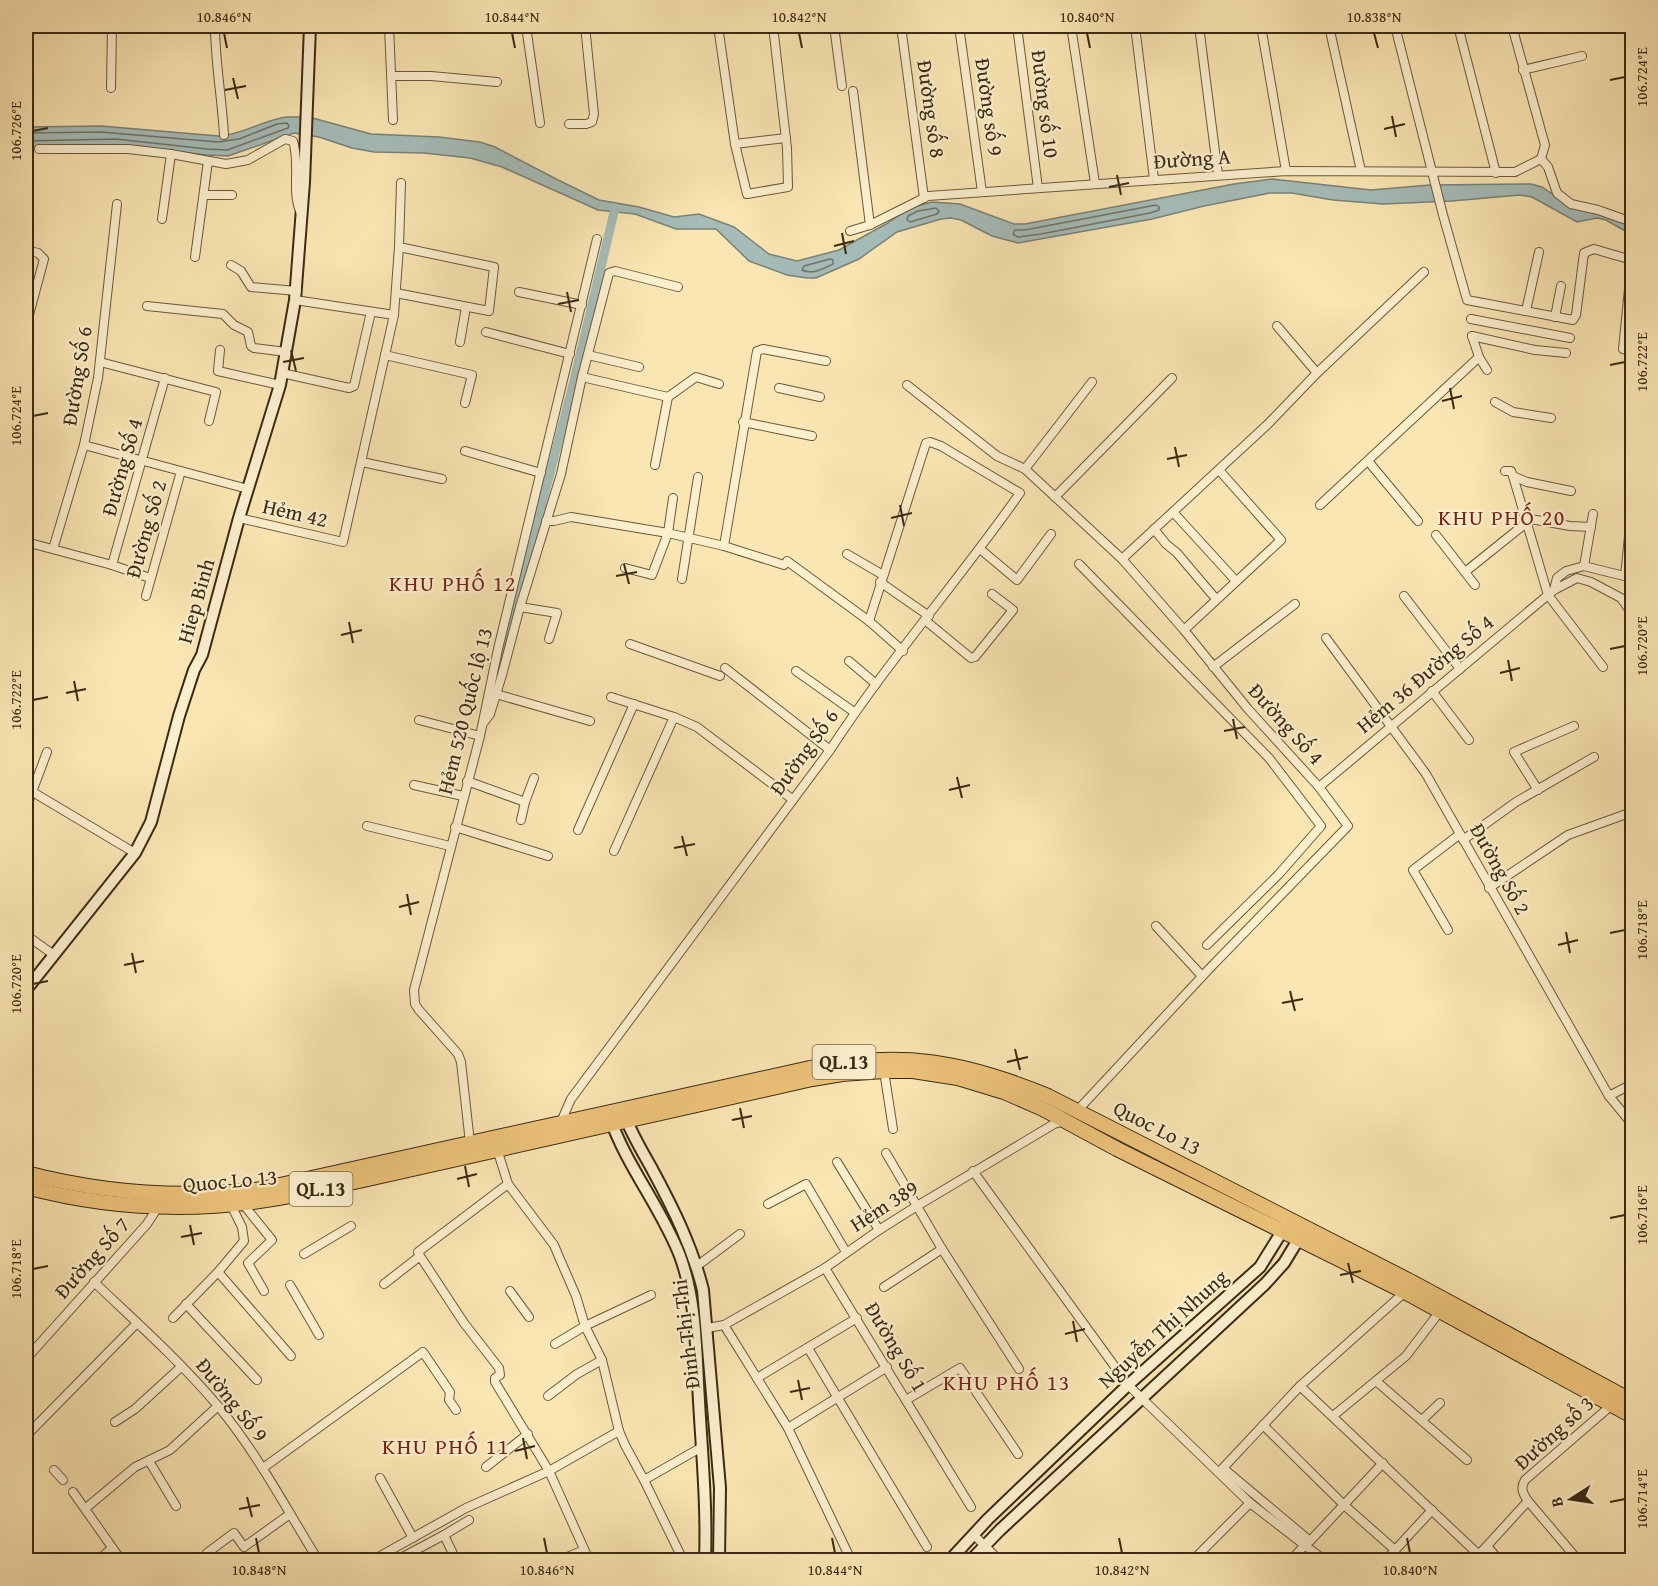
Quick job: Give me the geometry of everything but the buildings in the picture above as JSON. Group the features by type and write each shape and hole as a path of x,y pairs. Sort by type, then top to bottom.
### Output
{"highway":[{"name":"Quoc Lo 13","path":"625,1115 810,1068 883,1059 919,1060 988,1073 1048,1096 1286,1226"},
{"name":"Quoc Lo 13","path":"26,1187 94,1202 158,1207 237,1204 310,1192 497,1149 610,1118 812,1079 884,1071 936,1074 983,1084 1043,1108 1117,1149 1439,1296 1627,1398"},
{"path":"1065,1120 1077,1111"},
{"name":"Quoc Lo 13","path":"26,1173 64,1182 117,1190 176,1195 220,1194 262,1189 560,1124 610,1118"},
{"name":"Quoc Lo 13","path":"1302,1234 1632,1416"}],"street":[{"path":"111,88 112,26"},
{"path":"215,26 215,55 222,98 224,135"},
{"name":"Hiep Binh","path":"26,990 135,853 151,822 179,716 194,670 202,655 239,518 281,379 296,295 304,182 310,26"},
{"path":"389,26 393,120"},
{"path":"526,26 540,123"},
{"path":"568,124 592,122 594,114 585,26"},
{"path":"718,26 735,144 747,194 788,186 786,138 773,26"},
{"path":"834,26 842,86"},
{"name":"Đường số 8","path":"901,26 924,198"},
{"name":"Đường số 9","path":"959,26 982,192"},
{"name":"Đường số 10","path":"1017,26 1038,188"},
{"path":"1071,26 1095,183"},
{"path":"1135,26 1154,179"},
{"path":"1199,26 1218,175"},
{"path":"1261,26 1286,171"},
{"path":"1329,26 1361,171"},
{"path":"1395,26 1434,182 1467,300 1555,318 1575,319 1584,253 1594,249 1625,258"},
{"path":"1458,26 1496,173"},
{"path":"1512,26 1545,145 1541,159 1548,167 1557,194 1571,204 1598,210 1632,222"},
{"path":"1523,69 1582,56"},
{"path":"392,76 431,76 497,82"},
{"path":"853,91 870,225"},
{"path":"735,144 786,138"},
{"path":"39,149 91,148 171,154 225,164 248,160 285,140 293,141 297,162 297,206 302,215"},
{"path":"162,219 171,154"},
{"name":"Đường A","path":"850,231 870,225 924,198 1095,183 1286,171 1515,172 1541,159"},
{"path":"195,257 208,161"},
{"path":"402,183 394,315 362,462 442,479"},
{"path":"204,195 232,195"},
{"name":"Đường Số 6","path":"53,549 84,445 100,362 117,204"},
{"name":"Hẻm 520 Quốc lộ 13","path":"470,1143 461,1062 458,1054 419,1010 414,997 420,962 480,736 498,650 597,238"},
{"path":"396,293 489,311 494,267 399,247"},
{"path":"26,250 38,253 44,259 26,326"},
{"path":"1526,311 1539,252"},
{"path":"231,265 241,271 251,287 394,315"},
{"path":"1631,269 1623,349 1632,352"},
{"path":"482,725 490,714 520,606 561,474 582,377 609,273 612,271 678,287"},
{"path":"1122,559 1219,470 1424,272"},
{"path":"1555,318 1561,286"},
{"path":"519,291 582,305"},
{"path":"147,306 223,314 234,325 248,332 251,346 254,348 286,352"},
{"path":"460,342 466,307"},
{"path":"220,350 218,371 349,388 354,386 371,312"},
{"path":"1471,319 1570,338"},
{"path":"1277,326 1317,373"},
{"path":"486,332 570,354"},
{"path":"1487,370 1479,357 1472,336 1535,350 1566,353"},
{"path":"724,546 743,422 757,351 759,349 826,362"},
{"path":"385,355 472,375 465,403"},
{"path":"588,355 639,367"},
{"path":"1320,505 1479,357"},
{"path":"100,362 216,392 209,420"},
{"path":"582,377 668,398"},
{"path":"655,465 668,398 696,377 719,384"},
{"name":"Đường Số 4","path":"112,565 165,378"},
{"path":"1055,497 1172,378"},
{"path":"1025,469 1092,382"},
{"name":"Đường Số 4","path":"907,385 997,456 1025,469 1122,559 1184,630 1248,709 1319,787 1348,826 1202,976 1077,1111"},
{"path":"779,388 820,397"},
{"path":"1496,402 1514,412 1551,418"},
{"path":"743,422 812,436"},
{"name":"Đường Số 6","path":"560,1124 571,1099 830,750 854,712 903,651 1020,493 941,446 926,443 881,578"},
{"path":"84,445 248,489"},
{"path":"465,451 541,473"},
{"path":"1368,460 1418,521"},
{"name":"Hẻm 42","path":"239,518 343,543 362,462"},
{"path":"1184,630 1281,540 1219,470"},
{"name":"Đường Số 2","path":"146,596 181,471"},
{"path":"1505,471 1511,471 1513,476 1551,592 1603,667"},
{"path":"1513,476 1527,482 1571,491"},
{"path":"682,579 698,477"},
{"path":"625,568 652,575 668,533 673,498"},
{"path":"1593,514 1584,566 1629,577 1632,506"},
{"path":"1173,512 1236,581"},
{"path":"546,520 554,521 571,517 668,533 785,563 869,621 903,651"},
{"path":"1465,572 1526,520 1591,527"},
{"path":"1154,529 1166,544 1178,553 1216,599"},
{"path":"980,549 1017,579 1051,534"},
{"path":"1437,535 1475,585"},
{"path":"26,542 112,565 150,578"},
{"path":"847,554 881,578 971,658 975,657 1013,610 992,594"},
{"path":"1079,564 1269,758 1320,826 1279,874 1207,945"},
{"name":"Hẻm 36 Đường Số 4","path":"1551,592 1557,578 1566,572 1584,566"},
{"path":"869,621 881,578"},
{"name":"Hẻm 36 Đường Số 4","path":"1319,787 1551,592 1576,578 1591,582 1628,600"},
{"path":"1404,596 1460,669"},
{"path":"1628,600 1632,614"},
{"path":"1214,667 1294,604"},
{"path":"520,606 557,613 549,639"},
{"name":"Đường Số 2","path":"1326,638 1426,774 1609,1096 1632,1124"},
{"path":"630,644 720,676"},
{"path":"849,661 876,684"},
{"path":"725,668 830,750"},
{"path":"796,671 854,712"},
{"path":"1432,692 1469,740"},
{"path":"496,694 590,721"},
{"path":"611,698 674,717 697,727 792,799"},
{"path":"578,830 634,704"},
{"path":"614,851 674,717"},
{"path":"419,720 480,736"},
{"path":"1538,790 1514,752 1574,726"},
{"path":"26,808 28,790 47,752"},
{"path":"1448,930 1413,870 1516,802 1594,757"},
{"path":"521,820 534,778"},
{"path":"467,781 525,802"},
{"path":"414,785 463,796"},
{"path":"28,790 135,853"},
{"path":"1489,888 1568,835 1632,812"},
{"path":"367,826 450,846"},
{"path":"455,827 548,856"},
{"path":"1279,874 1289,887"},
{"path":"1156,926 1202,976"},
{"path":"26,935 54,955"},
{"path":"884,1071 893,1129"},
{"path":"1609,1096 1632,1084"},
{"name":"Đinh Thị Thi","path":"625,1115 680,1222 697,1266 703,1290 720,1488 719,1560"},
{"name":"Đinh Thị Thi","path":"610,1118 671,1235 688,1281 695,1328 706,1509 705,1560"},
{"name":"Hẻm 389","path":"707,1328 724,1325 825,1268 879,1230 973,1171 1054,1124 1065,1120"},
{"path":"497,1149 508,1184 554,1245 576,1296 585,1326 602,1359 620,1431 683,1560"},
{"path":"886,1153 942,1249 1019,1369"},
{"path":"837,1162 879,1230"},
{"path":"973,1171 1118,1371"},
{"path":"384,1284 508,1184"},
{"path":"768,1204 807,1185 846,1252"},
{"path":"173,1318 218,1272 244,1241 237,1204"},
{"path":"237,1204 272,1240 248,1263 264,1291"},
{"name":"Đường Số 7","path":"26,1359 147,1224 158,1207"},
{"path":"304,1254 351,1226"},
{"name":"Nguyễn Thị Nhung","path":"950,1560 973,1534 1128,1385 1260,1268 1286,1226"},
{"path":"697,1266 740,1234"},
{"name":"Nguyễn Thị Nhung","path":"971,1560 1265,1284 1284,1263 1302,1234"},
{"path":"884,1287 942,1249"},
{"path":"419,1254 464,1323 499,1368 500,1375 495,1378 495,1382 549,1471 589,1560"},
{"name":"Đường Số 1","path":"825,1268 971,1507"},
{"path":"218,1272 291,1356"},
{"name":"Đường Số 9","path":"94,1282 218,1406 263,1468 318,1560"},
{"path":"290,1285 319,1335"},
{"path":"510,1291 529,1317"},
{"path":"1383,1464 1310,1541 1223,1468 1300,1386 1405,1292"},
{"path":"555,1344 585,1326 651,1295"},
{"path":"186,1305 256,1380"},
{"path":"1333,1416 1406,1356 1441,1310"},
{"path":"757,1378 857,1318"},
{"path":"26,1436 136,1323"},
{"path":"724,1325 788,1428 851,1560"},
{"path":"808,1348 927,1547"},
{"path":"263,1468 423,1352 450,1392 449,1400 456,1410"},
{"path":"548,1396 602,1359"},
{"path":"115,1422 135,1409 181,1367"},
{"path":"788,1428 887,1367"},
{"path":"906,1400 960,1368 1018,1454"},
{"path":"1376,1381 1467,1460"},
{"path":"1128,1385 1250,1503 1324,1560"},
{"path":"1300,1386 1432,1510 1476,1558"},
{"name":"Đường sổ 3","path":"1578,1560 1528,1501 1523,1493 1525,1480 1611,1406 1627,1398"},
{"path":"1422,1420 1440,1403"},
{"path":"86,1508 135,1467 170,1450 218,1406"},
{"path":"1263,1425 1344,1505 1395,1550"},
{"path":"373,1560 466,1508 549,1471 620,1431"},
{"path":"486,1467 528,1434"},
{"path":"644,1480 702,1447"},
{"path":"149,1461 176,1506"},
{"path":"54,1470 63,1480"},
{"path":"380,1478 412,1538"},
{"path":"73,1492 121,1560"},
{"name":"Đường sổ 3","path":"1476,1558 1528,1501"},
{"path":"1193,1560 1250,1503"},
{"path":"1386,1560 1432,1510"},
{"path":"207,1553 234,1533 244,1547 290,1514"},
{"path":"397,1560 469,1520"},
{"path":"973,1534 999,1560"},
{"path":"444,1535 456,1560"},
{"path":"1291,1560 1305,1545"},
{"path":"1487,1546 1499,1560"},
{"path":"99,1560 112,1548"},
{"path":"560,1560 584,1550"}],"water":[{"path":"287,117 309,117 371,134 439,137 480,142 495,147 599,200 639,207 674,217 699,214 734,227 769,254 797,261 839,250 910,208 932,202 960,204 1014,224 1025,224 1234,184 1272,179 1371,190 1430,185 1531,184 1542,187 1567,204 1632,225 1632,235 1606,220 1597,218 1577,222 1532,197 1520,195 1383,204 1333,200 1292,193 1270,193 1152,219 1018,243 992,236 961,220 941,219 897,232 859,259 816,278 807,278 787,275 749,261 716,229 676,229 635,214 598,210 502,167 470,158 424,153 374,152 352,148 319,137 294,133 228,156 116,145 26,147 26,127 101,126 218,136 236,133"}],"waterway":[{"path":"493,692 573,385 615,208"}],"district":[{"name":"KHU PHỐ 20","path":"1502,517"},
{"name":"KHU PHỐ 12","path":"453,583"},
{"name":"KHU PHỐ 13","path":"1007,1382"},
{"name":"KHU PHỐ 11","path":"446,1446"}]}
